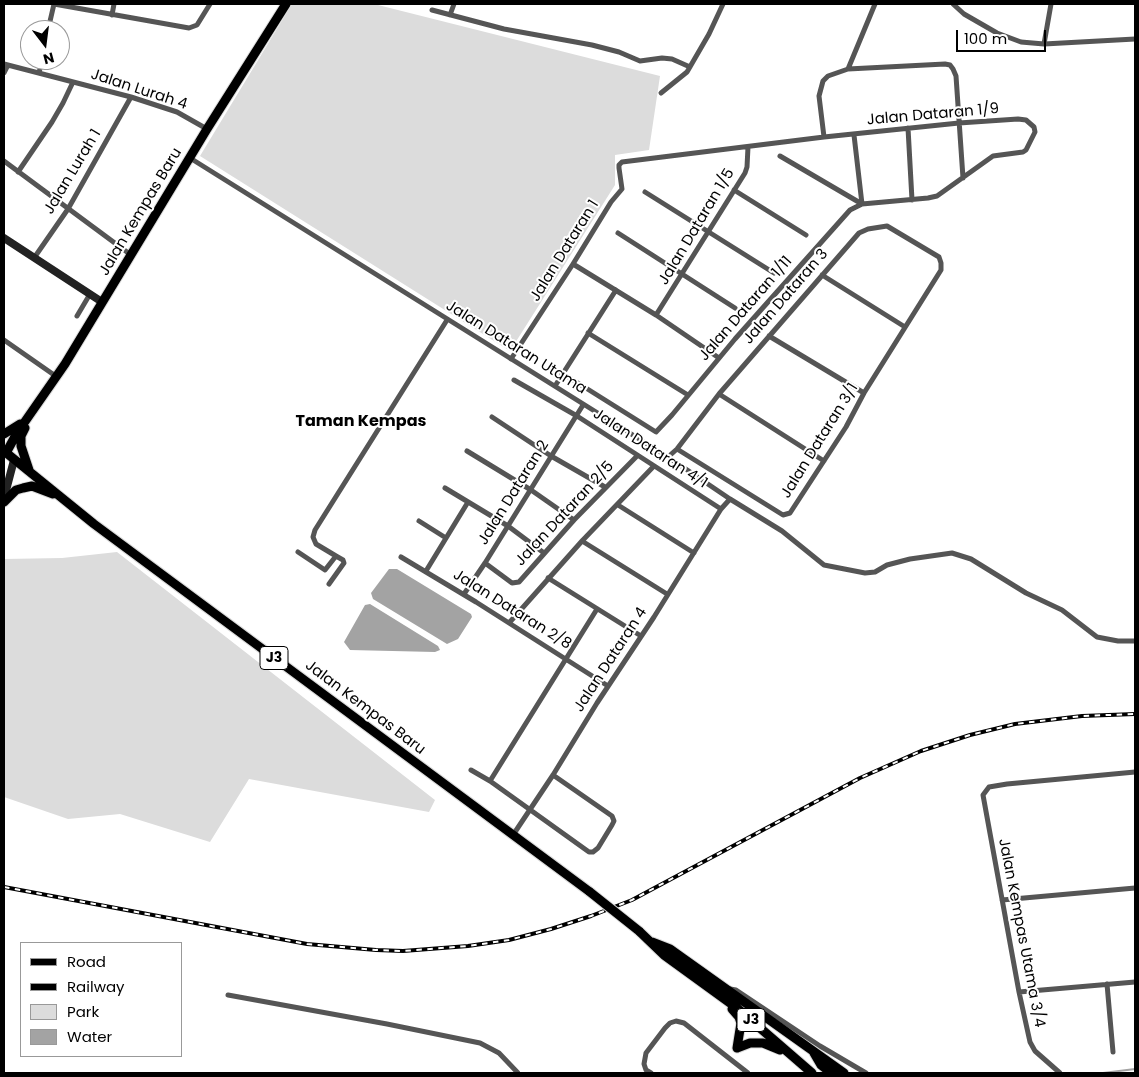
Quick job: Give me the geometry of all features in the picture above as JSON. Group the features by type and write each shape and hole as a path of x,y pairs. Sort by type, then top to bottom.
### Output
{"main road":[{"name":"Jalan Kempas Baru","path":"284,4 57,377 17,432 4,454 590,892 652,942 664,955 744,1014 812,1073"},
{"path":"4,434 13,430 29,416"},
{"path":"29,416 21,436 20,446 30,473"},
{"path":"14,460 17,432"},
{"path":"4,502 16,490 32,486 61,497"},
{"name":"Jalan Kempas Baru","path":"652,942 670,949 844,1073"},
{"path":"706,985 739,1017 741,1030 737,1048"},
{"path":"737,1048 750,1043 770,1044 793,1058"},
{"path":"813,1051 821,1065 831,1073"}],"street":[{"path":"50,20 54,4 190,28 197,25 210,4"},
{"path":"112,14 114,4"},
{"path":"450,15 454,4"},
{"path":"661,93 688,72 723,4"},
{"path":"848,70 875,4"},
{"path":"953,4 964,14 1009,39 1021,42 1044,44 1135,39"},
{"path":"1044,44 1051,4"},
{"path":"432,10 440,10 450,15 504,29 592,45 619,52 640,61 662,58 672,59 690,67"},
{"path":"4,73 6,65"},
{"name":"Jalan Lurah 4","path":"6,65 131,97 177,112 207,130"},
{"path":"824,137 819,96 828,76 848,70 950,65 956,76 963,178"},
{"path":"18,172 52,122 73,82"},
{"name":"Jalan Lurah 1","path":"34,258 68,208 131,97"},
{"name":"Jalan Dataran 1/9","path":"630,160 959,123 1026,120 1032,124 1035,132 1026,150 993,156 937,196 862,204"},
{"path":"908,128 912,200"},
{"path":"854,135 862,204"},
{"name":"Jalan Dataran 1/5","path":"656,315 683,275 745,173 748,147"},
{"path":"780,156 862,204"},
{"name":"Jalan Dataran Utama","path":"190,158 668,457 782,531 824,565 865,573 875,572 887,565 910,559 952,553 971,559 1026,593 1062,610 1096,637 1118,641 1135,641"},
{"name":"Jalan Dataran 1","path":"511,359 611,202 622,189 619,165 630,160"},
{"path":"4,161 132,255"},
{"path":"734,190 806,235"},
{"path":"645,192 774,273"},
{"name":"Jalan Dataran 1/11","path":"562,374 656,432 850,210 862,204"},
{"name":"Jalan Dataran 3","path":"668,457 719,394 859,233 868,229 887,226 933,252 939,257 941,270"},
{"path":"618,233 735,308"},
{"path":"4,238 102,302"},
{"path":"573,264 656,315 719,358"},
{"name":"Jalan Dataran 3/1","path":"676,449 783,515 790,513 846,427 864,394 941,270"},
{"path":"822,275 905,327"},
{"path":"555,386 616,290"},
{"path":"77,316 90,294"},
{"path":"329,584 344,563 343,560 316,544 313,537 315,530 447,320"},
{"path":"588,333 688,394"},
{"path":"770,336 864,394"},
{"path":"4,340 57,377"},
{"name":"Jalan Dataran 4/1","path":"514,380 577,416 653,467 721,509"},
{"path":"719,394 824,461"},
{"name":"Jalan Dataran 2","path":"464,594 584,404"},
{"path":"492,417 551,456 605,487"},
{"path":"467,451 531,490 574,520"},
{"name":"Jalan Dataran 2/5","path":"485,563 512,583 519,582 605,487 638,456"},
{"path":"4,498 14,460"},
{"path":"509,623 582,541 653,467"},
{"path":"445,488 508,526 544,553"},
{"name":"Jalan Dataran 4","path":"513,835 553,776 721,509 730,499"},
{"path":"426,571 468,502"},
{"path":"618,505 694,553"},
{"path":"419,521 446,538"},
{"path":"582,541 667,594"},
{"path":"298,552 325,570 336,556"},
{"name":"Jalan Dataran 2/8","path":"402,556 608,686"},
{"path":"548,578 641,636"},
{"path":"490,781 597,609"},
{"path":"471,770 490,781 589,852 592,852 598,848 612,825 614,821 612,816 553,776"},
{"name":"Jalan Kempas Utama 3/4","path":"1060,1073 1035,1051 1032,1046 1019,992 983,795 989,787 1007,784 1135,772"},
{"path":"1002,900 1135,888"},
{"path":"1019,992 1135,982"},
{"path":"1107,984 1113,1052"},
{"name":"Jalan Kempas Baru","path":"727,990 736,990 866,1073"},
{"path":"228,995 480,1043 499,1052 518,1073"},
{"path":"651,1073 646,1070 644,1064 646,1054 665,1028 670,1023 676,1021 684,1023 748,1073"},
{"path":"729,1058 737,1048"}],"green space":[{"path":"292,4 374,4 660,76 649,150 615,155 615,185 510,351 200,156"},
{"path":"117,552 435,800 429,812 249,779 210,842 120,814 68,819 4,797 4,559 62,558"}],"water":[{"path":"389,569 397,569 471,614 472,617 458,639 447,644 373,599 371,593"},
{"path":"370,604 438,646 440,650 435,652 350,650 344,642 365,605"}],"waterway":[{"path":"1103,1073 1135,1069"}],"railway":[{"path":"4,887 307,944 403,951 468,946 509,940 591,916 632,900 860,778 921,751 970,735 1015,724 1082,716 1135,714"}],"district":[{"name":"Taman Kempas","path":"361,422"}]}
